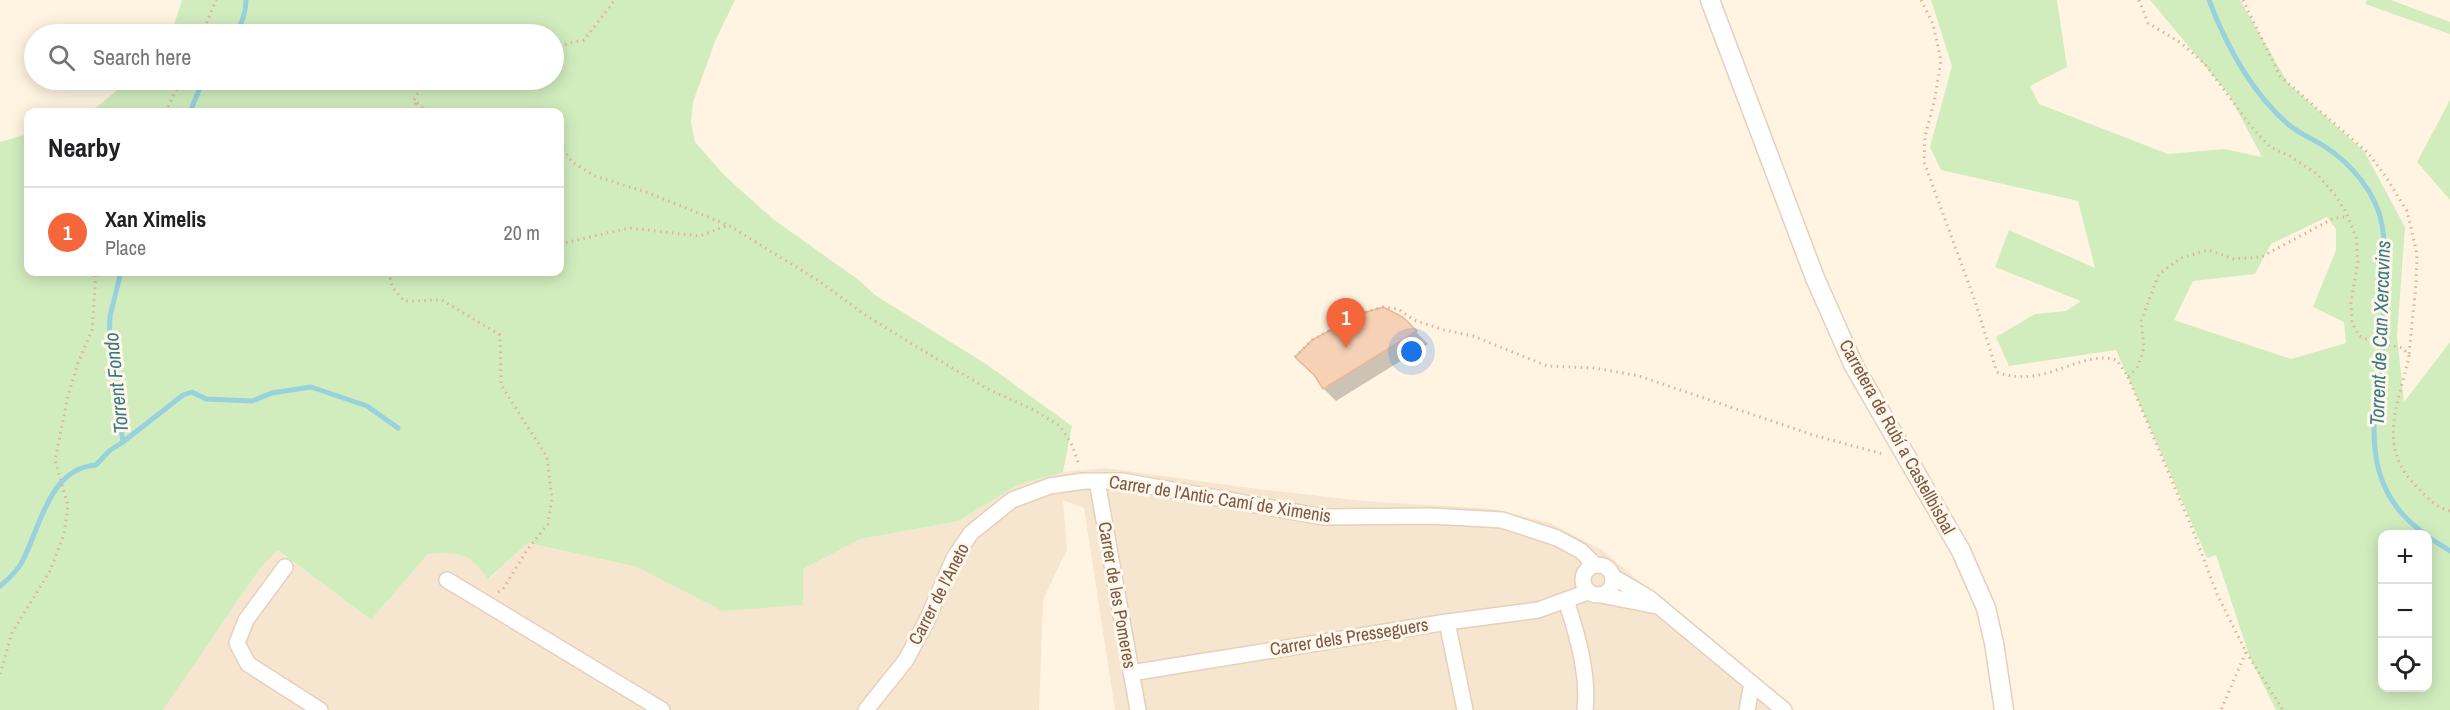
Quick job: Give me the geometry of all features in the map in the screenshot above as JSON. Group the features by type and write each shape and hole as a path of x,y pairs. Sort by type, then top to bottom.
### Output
{"street":[{"name":"Carretera de Rubí a Castellbisbal","path":"1710,0 1815,278 1854,366 1961,551 1986,608 2004,710"},
{"name":"Carrer de l'Antic Camí de Ximenis","path":"1090,481 1122,482 1323,517 1431,516 1502,520 1557,538 1581,550 1595,565 1604,566 1612,577"},
{"name":"Carrer de les Pomeres","path":"1090,481 1138,710"},
{"name":"Carrer de l'Aneto","path":"866,710 906,660 927,620 954,558 971,533 1012,500 1050,486 1090,481"},
{"path":"1557,538 1574,558 1588,586 1657,606"},
{"path":"1588,586 1587,569 1595,565"},
{"path":"285,567 246,620 237,643 248,664 320,710"},
{"path":"1585,710 1587,695 1577,635 1566,600 1571,591 1588,586 1610,590 1612,577 1649,598 1784,710"},
{"path":"447,580 662,710"},
{"name":"Carrer dels Presseguers","path":"1131,673 1538,609 1566,600"},
{"path":"1447,622 1465,710"},
{"path":"1747,710 1752,683"}],"path":[{"path":"206,24 216,0"},
{"path":"564,45 584,40 615,0"},
{"path":"1921,0 1933,24 1941,61 1934,103 1924,136 1924,162 1975,301 1997,372 2023,378 2105,356 2117,360 2128,377 2192,528 2217,594 2246,652 2283,710"},
{"path":"2139,0 2148,23 2181,43 2205,64 2250,125 2270,147 2290,156 2317,174 2335,195 2356,237 2358,261 2351,302 2352,322 2359,336 2403,348 2409,356"},
{"path":"2243,0 2280,76 2368,153 2407,211 2417,255 2416,284 2409,356 2395,411 2392,439 2396,458 2409,480 2443,509 2450,511"},
{"path":"167,108 177,90"},
{"path":"417,108 414,100 420,90"},
{"path":"414,100 423,108"},
{"path":"564,150 572,162 595,176 646,192 728,225 819,281 908,342 988,389 1034,410 1060,426 1090,481"},
{"path":"2128,377 2141,358 2144,347 2141,321 2163,269 2181,258 2208,250 2235,259 2261,257 2334,218 2348,217"},
{"path":"564,243 629,228 700,236 728,225"},
{"path":"0,674 12,633 50,571 64,534 68,506 55,460 68,396 78,363 92,330 96,276"},
{"path":"390,276 392,287 404,301 442,300 500,335 501,385 547,457 552,499 548,524 527,550 503,589 484,602"},
{"path":"1295,357 1312,340 1360,314 1383,307 1398,309 1414,320 1473,336 1547,366 1596,368 1639,376 1813,435 1908,459"},
{"path":"2222,710 2246,652"}],"shaded area":[{"path":"1105,468 1364,501 1494,509 1550,523 1602,550 1795,710 1115,710 1084,508 1063,500 1067,549 1043,600 1039,710 163,710 261,567 278,550 371,620 428,554 457,552 477,564 489,579 528,543 637,567 722,611 803,604 803,569 861,539 959,521 1017,485 1063,472"}],"green space":[{"path":"182,0 735,0 716,39 693,102 691,122 695,142 724,175 773,219 860,281 875,295 986,364 1072,426 1063,472 1017,485 959,521 861,539 803,569 803,605 722,611 637,567 528,543 488,579 482,570 463,556 448,553 428,554 371,620 278,550 261,567 163,710 0,710 0,142 24,135 24,276 564,276 564,108 95,108 118,90 564,90 564,24 174,24"},
{"path":"1931,0 2057,0 2067,67 2030,86 2039,104 2168,154 2224,149 2262,157 2229,95 2150,0 2240,0 2288,83 2364,151 2405,227 2397,336 2404,402 2450,342 2450,710 2276,710 2250,658 2216,555 2207,558 2116,350 2009,366 1996,337 2035,314 2066,311 2081,301 1995,267 2009,230 2095,268 2078,201 1941,170 1930,147 1952,66","holes":["2327,217 2336,229 2336,250 2313,307 2344,322 2346,343 2291,359 2174,320 2193,281 2255,274 2271,244"]},
{"path":"2367,0 2391,0 2450,22 2450,34 2365,4"},
{"path":"2450,100 2450,200 2417,162"}],"building":[{"path":"1383,307 1403,317 1417,331 1323,389 1315,376 1295,357 1312,340 1360,314"}],"waterway":[{"name":"Torrent Fondo","path":"240,24 246,0"},
{"name":"Torrent de Can Xercavins","path":"2209,0 2232,51 2263,98 2289,125 2344,161 2361,180 2375,202 2382,225 2384,245 2384,335 2376,396 2375,447 2379,471 2388,494 2403,515 2420,530"},
{"name":"Torrent Fondo","path":"192,108 199,90"},
{"name":"Torrent Fondo","path":"0,586 20,566 48,502 57,488 67,477 80,469 96,465 109,451 123,442 109,348 110,316 120,276"},
{"path":"123,442 183,395 192,392 206,399 252,401 272,393 311,387 367,406 398,428"},
{"name":"Torrent de Can Xercavins","path":"2432,540 2450,551"}],"place":[{"name":"Xan Ximelis","path":"1346,348"}]}
